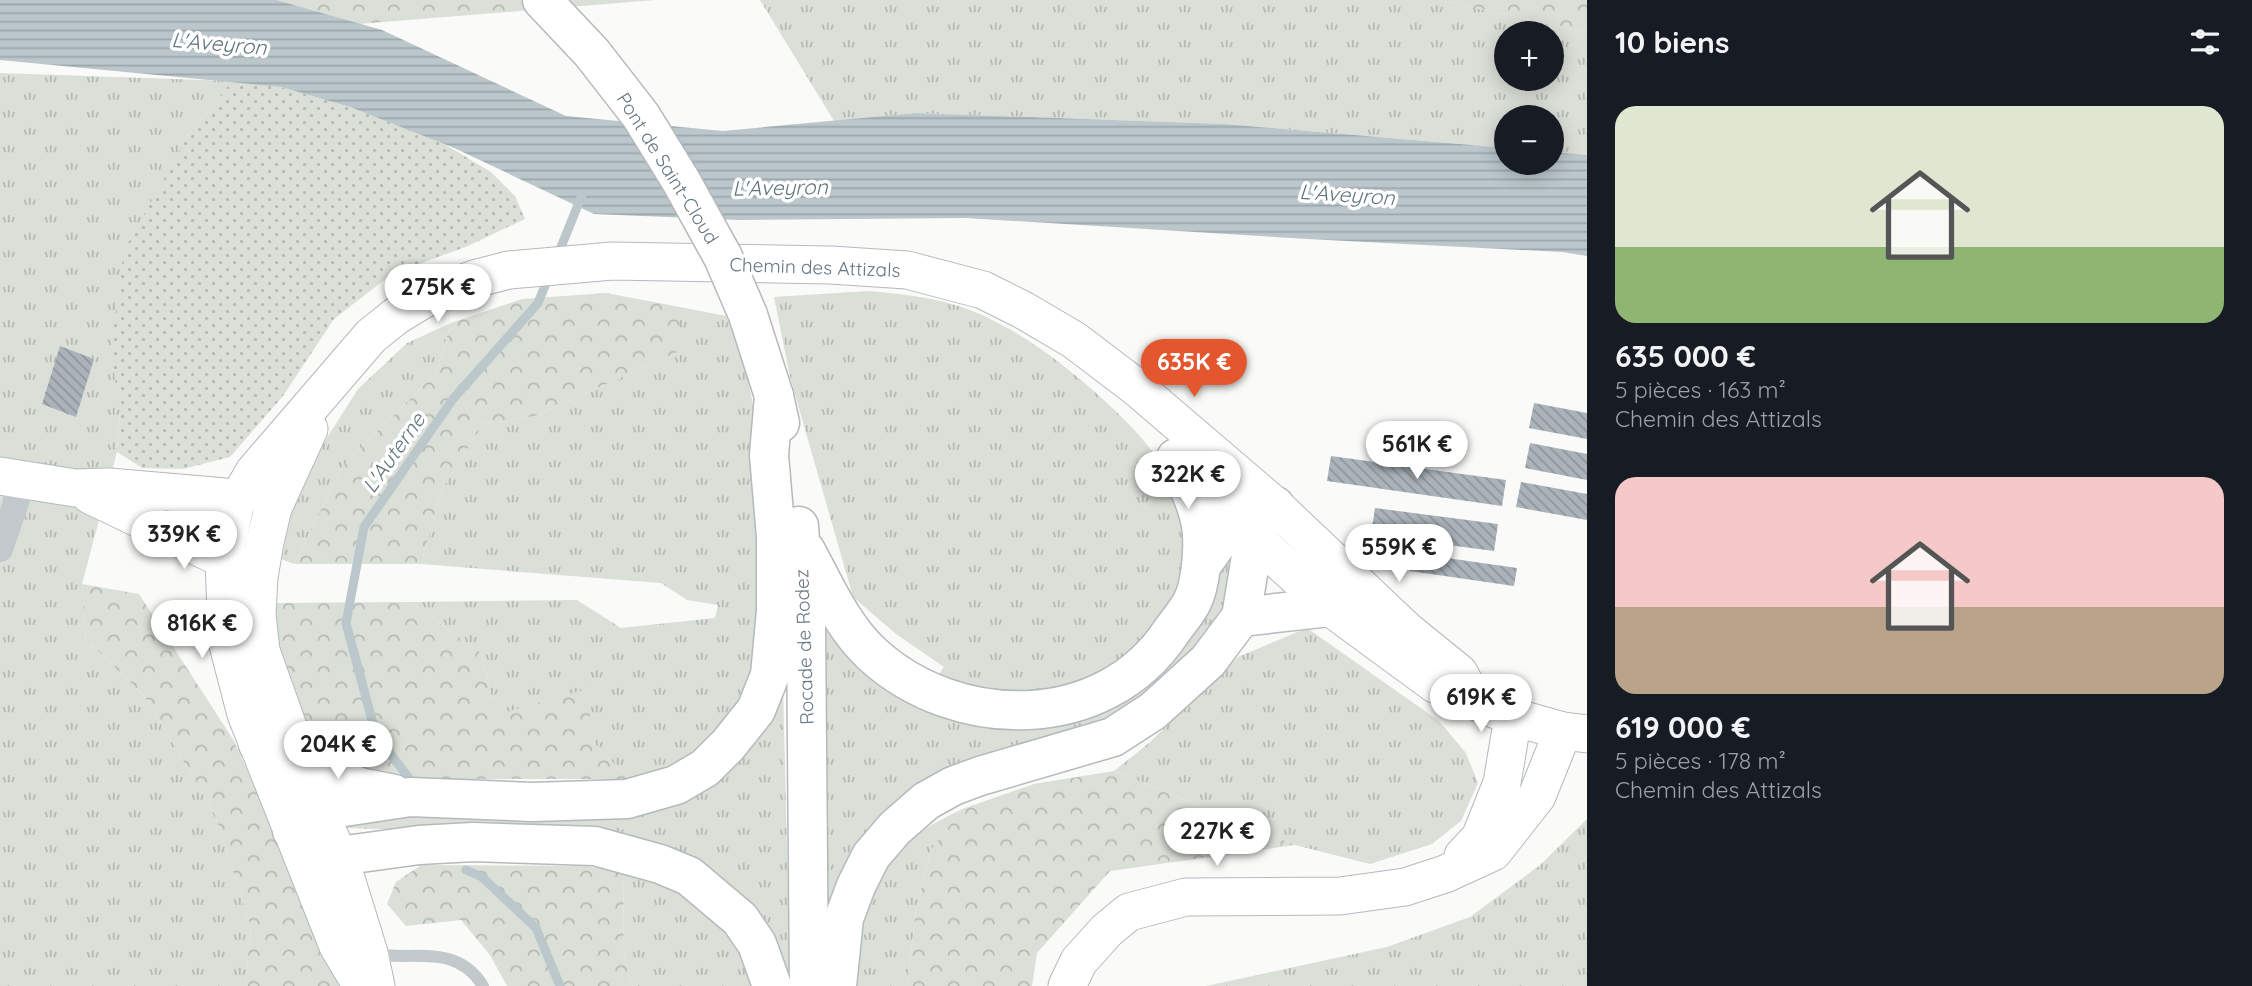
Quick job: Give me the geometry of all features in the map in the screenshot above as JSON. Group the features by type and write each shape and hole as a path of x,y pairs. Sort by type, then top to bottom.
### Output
{"main road":[{"name":"Pont de Saint-Cloud","path":"542,0 592,53 641,116 723,257 748,315"},
{"name":"Rocade de Rodez","path":"748,315 774,396 794,489 800,540 806,625 808,986"},
{"path":"274,738 359,787 410,797 532,802 627,799 676,785 705,768 729,746 755,710 770,675 776,599 776,537 769,455 774,396"},
{"path":"800,540 842,618 872,654 921,688 972,707 1032,712 1088,699 1126,680 1164,644 1193,600 1201,566 1202,531 1176,458"},
{"path":"1201,566 1224,534 1247,530 1275,506"},
{"path":"837,986 844,918 871,856 895,828 926,801 953,786 1113,737 1153,711 1208,661 1241,617 1247,530"},
{"path":"1241,617 1330,607"},
{"path":"274,738 277,765 318,845 339,856 419,845 472,842 595,846 660,864 690,876 740,919 757,944 772,986"},
{"path":"305,821 410,797"}],"street":[{"name":"Chemin des Attizals","path":"274,738 246,714 227,641 225,559 235,505 254,472 371,337 396,316 424,299 474,279 509,270 612,261 831,265 907,270 983,290 1023,310 1074,340 1136,387 1275,506 1406,630 1459,673 1473,699"},
{"name":"Chemin des Attizals","path":"1074,340 1176,458 1247,530 1330,607 1435,684 1513,717 1575,733"},
{"name":"Chemin des Attizals","path":"259,577 273,508 330,386"},
{"path":"0,549 12,478 75,488 108,487 225,497 235,505 259,577 257,615 274,738"},
{"path":"75,488 259,577"},
{"path":"1445,874 1480,838 1502,783 1513,717"},
{"path":"1067,986 1079,961 1107,930 1129,912 1186,897 1340,896 1405,887 1445,874 1493,852 1537,796 1575,733"},
{"path":"305,821 338,946 369,975"},
{"path":"339,856 369,975"}],"lane":[{"path":"369,975 386,956 445,957 465,965 483,986"}],"green space":[{"path":"0,0 655,0 0,53"},
{"path":"760,0 1439,0 1536,21 1494,21 1494,91 1564,91 1564,27 1587,32 1587,155 1564,153 1564,105 1494,105 1494,147 1225,124 916,113 834,121"},
{"path":"1439,0 1587,0 1587,32 1564,27 1564,21 1536,21"},
{"path":"0,73 232,81 188,136 120,414 117,452 82,584 86,639 145,697 214,812 251,927 245,986 0,986"},
{"path":"232,81 281,87 350,107 441,142 491,172 515,196 525,219 468,246 392,274 334,319 283,396 230,457 183,469 142,468 117,452 120,414 111,350 124,250 188,136"},
{"path":"869,291 940,301 982,315 1013,331 1056,360 1096,393 1156,456 1176,494 1182,514 1184,564 1171,601 1164,612 1115,668 1066,687 1031,694 934,681 944,667 896,634 853,597 790,377 774,297"},
{"path":"606,293 680,307 680,351 535,416 483,424 441,491 421,564 294,564 343,466 436,373 451,323 522,299"},
{"path":"680,307 726,316 745,364 758,431 764,607 747,699 686,763 629,779 587,736 496,716 482,654 410,602 577,600 621,628 715,618 718,605 687,600 661,583 421,564 441,491 483,424 535,416 680,351"},
{"path":"451,323 436,373 343,466 294,564 281,559 294,503 323,444 358,389 407,343"},
{"path":"1239,544 1231,593 1203,646 1119,719 983,763 826,918 824,615 920,701 1108,701 1229,548"},
{"path":"82,584 139,594 234,741 317,923 339,986 245,986 251,927 214,812 145,697 86,639"},
{"path":"410,602 482,654 496,715 594,687 587,736 629,779 389,779 338,771 294,705 278,653 275,603"},
{"path":"1307,628 1439,721 1466,753 1478,783 1461,821 1432,844 1370,864 1295,845 1114,771 1149,743 1238,657"},
{"path":"783,686 790,972 787,972 730,892 414,830 341,828 340,815 632,812"},
{"path":"1114,771 1295,845 1110,871 1037,953 1032,986 907,986 916,910 931,850 962,809 1034,784"},
{"path":"962,809 931,850 916,910 907,986 853,986 863,919 879,880 891,862 924,830"},
{"path":"1587,819 1587,986 1206,986 1387,947 1470,917 1540,865"},
{"path":"421,865 586,866 624,872 623,950 631,986 507,986 490,955 461,920 406,926 387,904 396,882"},
{"path":"624,872 680,894 717,919 736,941 758,986 631,986 623,950"}],"water":[{"name":"L'Aveyron","path":"0,0 276,0 382,30 566,116 723,131 916,113 1225,124 1494,147 1494,175 1564,175 1564,153 1587,155 1587,256 1562,252 966,218 740,220 594,214 452,147 350,107 281,87 0,60"}],"building":[{"path":"60,346 94,359 76,417 42,404"},
{"path":"1534,403 1587,413 1587,439 1529,428"},
{"path":"1530,443 1587,454 1587,480 1525,468"},
{"path":"1331,456 1506,480 1502,506 1327,481"},
{"path":"1521,482 1587,494 1587,520 1516,507"},
{"path":"1375,508 1498,524 1494,551 1371,535"},
{"path":"1412,553 1517,568 1514,586 1410,571"}],"waterway":[{"name":"L'Auterne","path":"557,257 582,195"},
{"name":"L'Auterne","path":"415,786 376,735 346,623 364,527 453,399 538,303 549,276"},
{"name":"L'Auterne","path":"466,870 482,877 536,928 560,986"}]}
